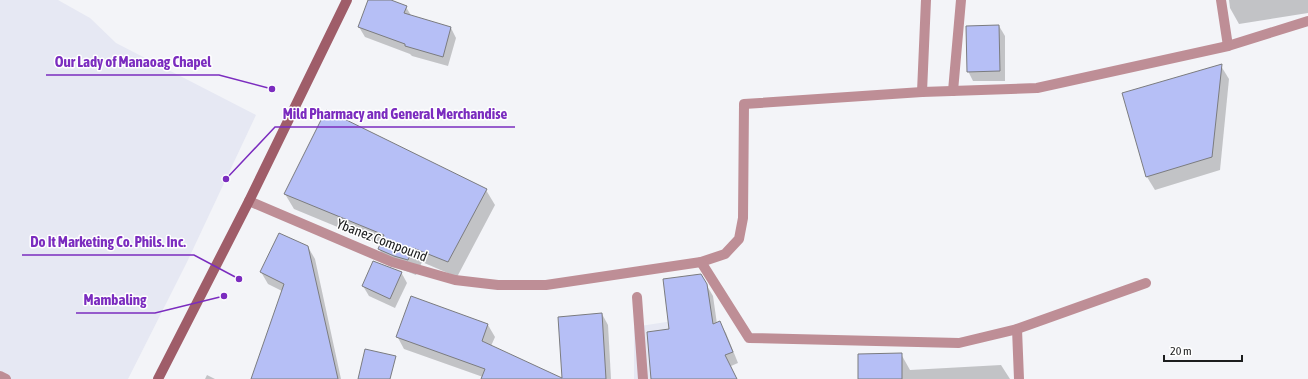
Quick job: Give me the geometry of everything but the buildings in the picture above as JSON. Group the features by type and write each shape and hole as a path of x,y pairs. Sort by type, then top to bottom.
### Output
{"main road":[{"path":"158,379 249,201 347,0"}],"street":[{"path":"926,0 922,92 1038,88 1228,46 1308,21"},
{"path":"953,91 961,0"},
{"path":"1221,0 1228,46"},
{"name":"Ybanez Compound","path":"249,201 392,262 455,280 498,285 546,284 702,262 725,254 739,239 743,218 744,104 922,92"},
{"path":"702,262 749,338 959,343 1017,328 1146,284"},
{"path":"637,297 643,379"},
{"path":"1017,328 1019,379"},
{"path":"0,376 6,379"}],"shaded area":[{"path":"0,0 58,0 90,18 116,43 256,115 187,262 128,379 0,379"},
{"path":"673,321 680,379 634,379 634,327"}],"place":[{"name":"Our Lady of Manaoag Chapel","path":"272,89"},
{"name":"Mild Pharmacy and General Merchandise","path":"226,179"},
{"name":"Do It Marketing Co. Phils. Inc.","path":"239,279"},
{"name":"Mambaling","path":"224,296"}]}
